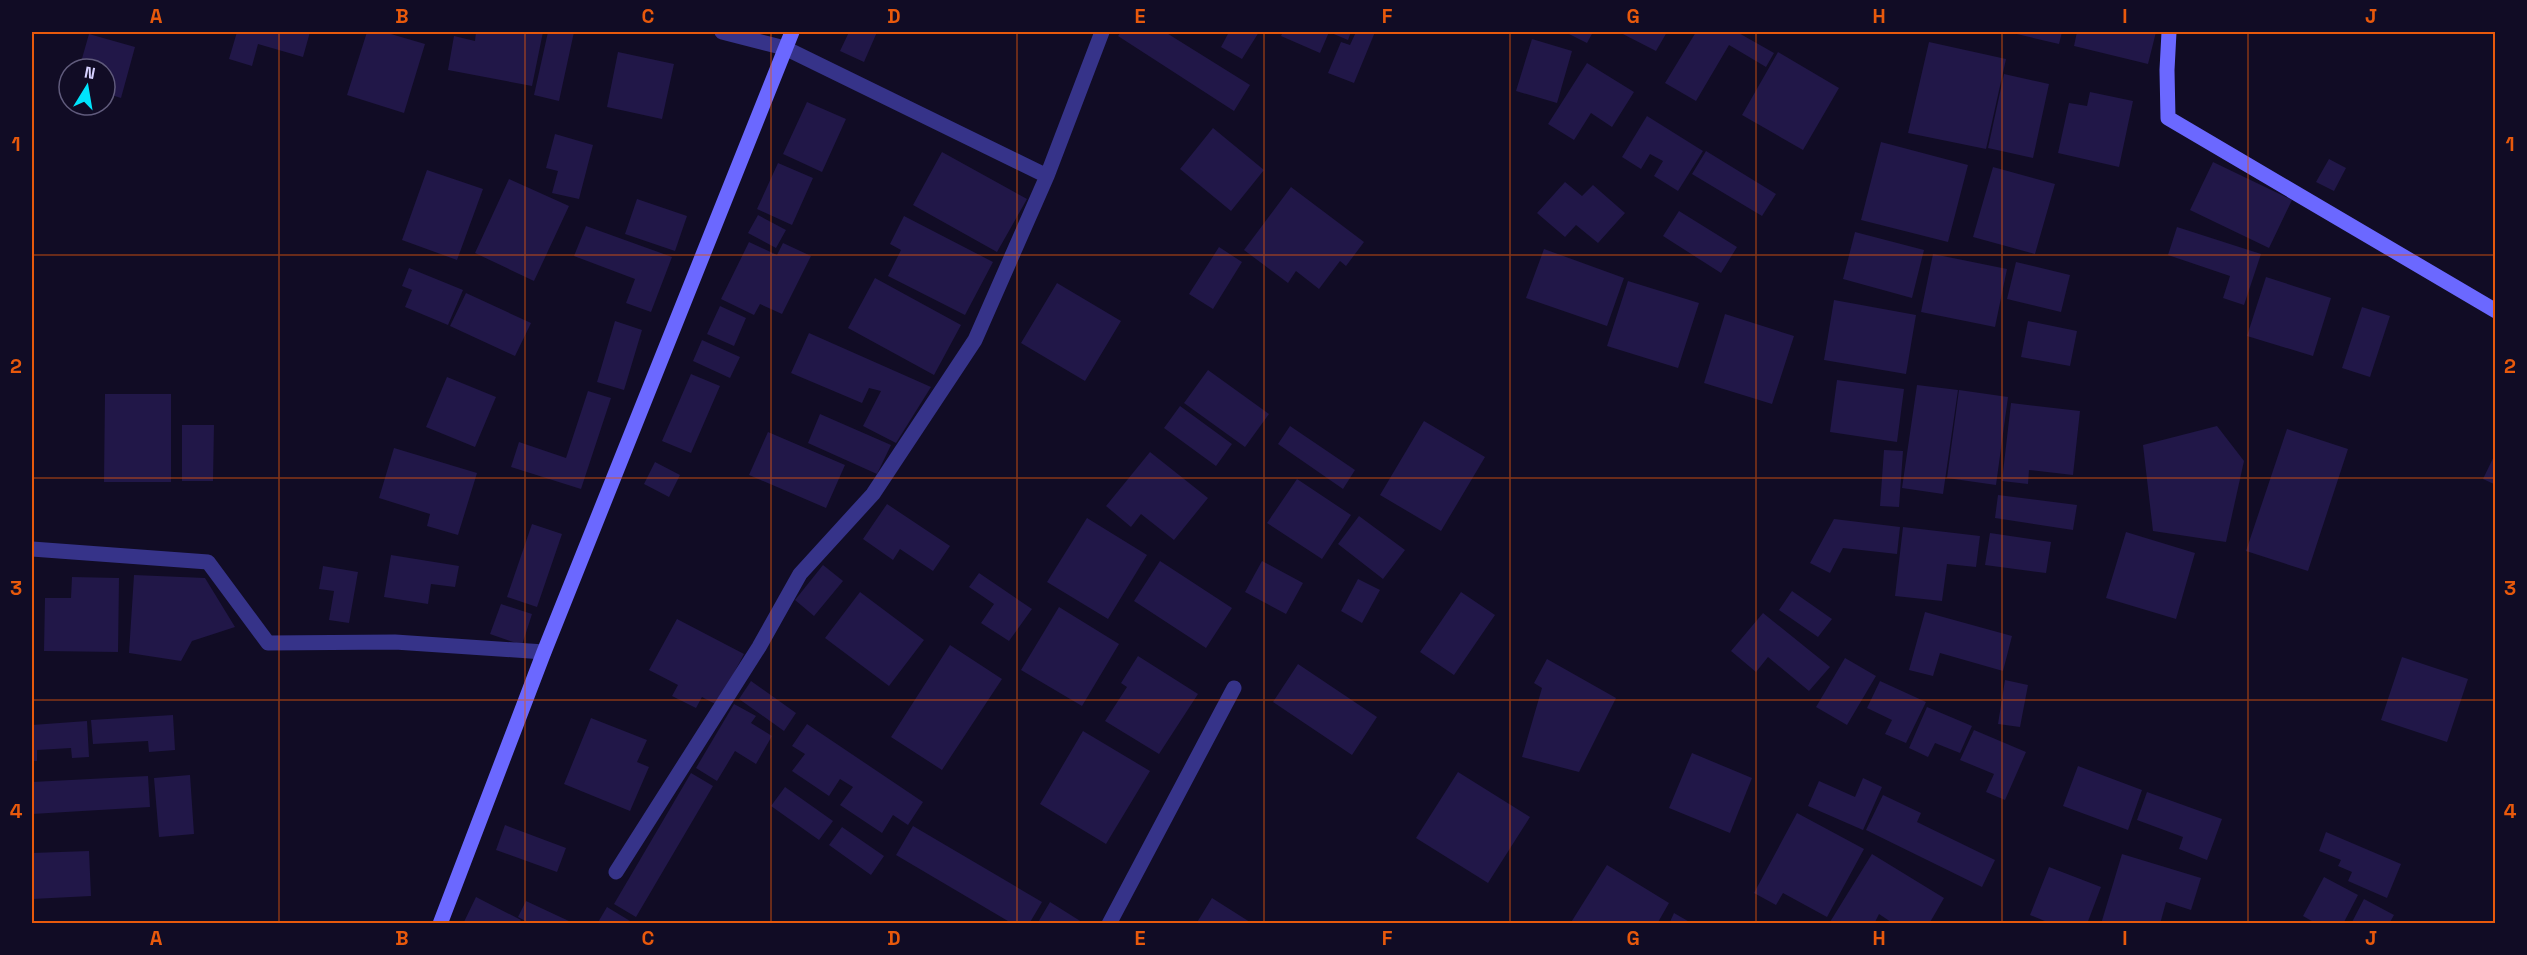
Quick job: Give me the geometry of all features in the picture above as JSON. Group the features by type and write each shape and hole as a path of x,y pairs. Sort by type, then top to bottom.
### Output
{"main road":[{"path":"440,924 544,652 792,32"},
{"path":"2169,32 2168,118 2496,312"}],"street":[{"path":"722,32 785,48 1047,176"},
{"path":"616,872 759,647 800,574 873,494 975,339 1047,176 1102,32"},
{"path":"32,549 208,562 268,643 395,642 544,652"},
{"path":"1109,924 1234,688"}],"building":[{"path":"237,32 310,32 303,57 258,44 252,66 229,59"},
{"path":"367,32 384,32 425,44 404,113 347,95"},
{"path":"476,32 543,32 532,86 448,70 454,36 475,41"},
{"path":"548,32 574,32 559,101 534,95"},
{"path":"849,32 877,32 864,62 840,51"},
{"path":"1121,32 1165,32 1250,85 1234,111 1118,36"},
{"path":"1229,32 1259,32 1242,59 1221,47"},
{"path":"1283,32 1329,32 1320,53 1281,36"},
{"path":"1329,32 1351,32 1348,40"},
{"path":"1356,32 1375,32 1354,83 1328,73 1341,42 1350,45"},
{"path":"1565,32 1593,32 1587,43"},
{"path":"1619,32 1667,32 1656,51"},
{"path":"1696,32 1737,32 1774,53 1766,67 1729,45 1696,101 1665,83"},
{"path":"2008,32 2062,32 2059,44"},
{"path":"2077,32 2156,32 2148,64 2074,46"},
{"path":"89,34 135,47 121,98 117,97 117,57 82,57"},
{"path":"1532,39 1572,51 1557,103 1516,91"},
{"path":"1929,42 2006,59 1986,149 1908,133"},
{"path":"618,52 674,64 662,119 607,107"},
{"path":"1778,52 1839,88 1803,150 1742,115"},
{"path":"1587,63 1634,92 1612,127 1591,113 1574,140 1548,124"},
{"path":"2004,74 2049,84 2033,158 1988,148"},
{"path":"2090,92 2133,101 2119,167 2058,153 2069,103 2087,106"},
{"path":"807,102 846,119 822,172 783,154"},
{"path":"1647,116 1703,151 1678,191 1654,176 1663,161 1650,154 1641,169 1622,157"},
{"path":"1213,128 1264,170 1231,211 1180,169"},
{"path":"555,134 593,145 579,199 552,193 558,171 546,168"},
{"path":"1881,142 1968,165 1948,242 1861,220"},
{"path":"1706,151 1776,194 1762,216 1692,174"},
{"path":"942,152 1027,199 997,252 913,205"},
{"path":"2329,159 2346,168 2334,191 2316,182"},
{"path":"2213,162 2292,200 2269,248 2190,210"},
{"path":"778,163 813,178 792,225 757,209"},
{"path":"1993,167 2055,184 2035,254 1973,237"},
{"path":"427,170 483,189 457,260 402,240"},
{"path":"509,179 569,206 534,281 475,253"},
{"path":"1565,182 1582,196 1593,185 1625,213 1598,243 1576,225 1565,237 1537,213"},
{"path":"1291,187 1364,242 1346,266 1340,261 1319,289 1296,271 1288,283 1244,250"},
{"path":"637,199 687,216 675,251 625,234"},
{"path":"1679,211 1737,247 1721,273 1663,236"},
{"path":"758,215 786,230 776,248 748,233"},
{"path":"904,216 993,262 965,315 888,276 901,250 890,244"},
{"path":"586,226 672,257 651,312 626,303 635,279 574,256"},
{"path":"2177,227 2261,254 2244,305 2223,298 2230,276 2168,255"},
{"path":"1855,232 1924,250 1912,298 1843,279"},
{"path":"749,242 777,255 783,243 811,256 782,314 760,304 754,315 721,299"},
{"path":"1219,247 1242,262 1213,309 1189,294"},
{"path":"1544,249 1624,278 1607,326 1526,298"},
{"path":"1933,254 2007,269 1995,327 1921,312"},
{"path":"2016,262 2070,275 2061,312 2007,299"},
{"path":"409,268 463,290 448,325 405,307 412,290 402,286"},
{"path":"2266,277 2331,298 2313,356 2247,336"},
{"path":"875,278 961,325 934,375 848,328"},
{"path":"1628,281 1699,303 1678,368 1607,346"},
{"path":"1057,283 1121,321 1085,381 1021,343"},
{"path":"466,293 531,323 515,356 450,326"},
{"path":"1834,300 1916,315 1906,374 1824,360"},
{"path":"720,306 746,318 734,346 707,334"},
{"path":"2362,307 2390,316 2370,377 2342,368"},
{"path":"1725,314 1794,336 1772,404 1704,383"},
{"path":"615,321 642,330 624,390 597,382"},
{"path":"2028,321 2077,331 2070,366 2021,357"},
{"path":"809,333 931,387 896,443 863,426 881,391 869,388 862,403 791,373"},
{"path":"702,340 740,357 730,378 693,361"},
{"path":"1208,370 1269,414 1245,447 1184,403"},
{"path":"691,374 720,386 691,453 662,441"},
{"path":"447,377 496,397 475,447 426,427"},
{"path":"1837,380 1904,389 1897,442 1830,432"},
{"path":"1917,385 1958,390 1943,494 1902,488"},
{"path":"1959,390 2008,397 1996,485 1947,478"},
{"path":"588,391 611,398 581,489 511,467 519,442 566,458"},
{"path":"105,394 171,394 171,482 104,482"},
{"path":"2011,403 2080,411 2073,475 2029,470 2028,484 2002,481"},
{"path":"1180,406 1232,444 1216,466 1164,428"},
{"path":"820,414 891,445 877,474 808,443"},
{"path":"1424,421 1485,457 1441,531 1380,495"},
{"path":"182,425 214,425 213,481 182,481"},
{"path":"1290,426 1355,470 1343,489 1278,444"},
{"path":"2217,426 2244,461 2226,542 2153,531 2143,445"},
{"path":"2287,429 2348,449 2308,571 2246,551"},
{"path":"768,432 845,465 826,508 749,475"},
{"path":"394,448 477,473 458,535 427,526 430,514 379,498"},
{"path":"1884,450 1903,451 1899,507 1880,506"},
{"path":"1150,452 1208,498 1174,540 1141,514 1131,527 1106,506"},
{"path":"2496,452 2496,485 2483,479"},
{"path":"655,462 680,475 669,497 644,484"},
{"path":"1297,479 1351,515 1322,559 1267,523"},
{"path":"1998,495 2077,505 2073,530 1995,518"},
{"path":"887,504 950,546 933,571 900,549 893,560 863,539"},
{"path":"1359,516 1405,550 1383,579 1338,544"},
{"path":"1087,518 1147,555 1108,619 1047,582"},
{"path":"1834,519 1900,527 1897,554 1843,548 1830,573 1810,563"},
{"path":"532,524 562,534 537,607 507,597"},
{"path":"1903,527 1980,536 1976,567 1947,564 1942,601 1895,596"},
{"path":"2126,532 2195,553 2176,619 2106,598"},
{"path":"1990,533 2051,542 2046,573 1985,565"},
{"path":"391,555 459,566 455,587 431,584 428,604 384,597"},
{"path":"1160,561 1232,608 1206,648 1134,601"},
{"path":"1262,561 1303,583 1286,614 1245,592"},
{"path":"823,565 843,581 814,616 795,600"},
{"path":"323,566 358,572 349,623 329,620 334,591 319,589"},
{"path":"979,573 1032,609 1009,641 981,623 994,604 969,587"},
{"path":"134,575 205,578 235,627 192,641 181,661 129,653"},
{"path":"72,577 119,578 118,652 44,651 45,598 71,598"},
{"path":"1358,579 1380,590 1362,623 1341,611"},
{"path":"1792,591 1832,619 1818,637 1779,610"},
{"path":"860,592 924,640 889,686 825,638"},
{"path":"1461,592 1495,615 1454,675 1420,652"},
{"path":"501,604 532,614 522,645 490,634"},
{"path":"1059,607 1119,644 1082,706 1021,670"},
{"path":"1925,612 2012,636 2003,671 1940,653 1933,676 1909,670"},
{"path":"1763,613 1830,667 1809,691 1768,657 1756,672 1731,651"},
{"path":"677,619 744,654 717,705 702,697 696,708 672,696 678,685 649,670"},
{"path":"950,645 1002,679 942,770 891,737"},
{"path":"1138,656 1198,694 1159,754 1105,721 1127,687 1121,683"},
{"path":"2402,657 2468,679 2447,742 2381,720"},
{"path":"1845,658 1876,676 1847,725 1816,707"},
{"path":"1547,659 1616,698 1579,772 1522,757 1542,688 1534,683"},
{"path":"1298,664 1377,717 1352,755 1273,702"},
{"path":"2005,680 2028,685 2020,727 1998,724"},
{"path":"751,681 796,713 784,731 739,699"},
{"path":"1880,681 1926,702 1906,743 1885,734 1892,720 1867,708"},
{"path":"734,704 756,716 751,723 772,736 756,764 735,751 717,781 696,768"},
{"path":"1927,707 1972,726 1960,753 1935,743 1928,757 1909,748"},
{"path":"173,715 175,750 149,752 148,741 93,744 91,720"},
{"path":"591,718 647,740 637,762 649,767 630,811 564,784"},
{"path":"87,721 89,757 72,758 71,748 37,750 37,761 32,761 32,725"},
{"path":"807,724 923,802 908,825 893,815 882,833 840,805 853,787 840,779 829,796 792,771 805,754 792,746"},
{"path":"1974,730 2026,752 2005,800 1986,792 1994,774 1960,760"},
{"path":"1083,731 1150,771 1106,844 1040,804"},
{"path":"1692,753 1752,778 1730,833 1669,808"},
{"path":"2078,766 2142,790 2128,830 2063,806"},
{"path":"1458,772 1530,817 1488,883 1416,838"},
{"path":"691,773 713,786 636,917 614,904"},
{"path":"190,775 194,834 159,837 154,778"},
{"path":"148,776 150,807 32,814 32,782"},
{"path":"1863,778 1882,787 1863,830 1808,806 1819,781 1855,797"},
{"path":"785,787 833,821 819,840 771,806"},
{"path":"2147,792 2222,819 2207,860 2179,849 2183,837 2137,820"},
{"path":"1883,795 1921,813 1917,822 1995,860 1982,887 1866,830"},
{"path":"1797,813 1864,849 1827,917 1783,893 1776,905 1754,893"},
{"path":"505,825 566,848 557,872 496,850"},
{"path":"913,826 1042,902 1029,924 1013,924 896,855"},
{"path":"842,827 884,856 871,875 829,845"},
{"path":"2326,832 2401,864 2387,898 2348,881 2352,872 2338,866 2341,860 2319,851"},
{"path":"89,851 91,896 32,899 32,853"},
{"path":"1872,854 1944,898 1929,924 1894,924 1879,914 1874,924 1830,922"},
{"path":"2122,854 2201,878 2191,910 2166,902 2160,924 2101,924"},
{"path":"1607,865 1669,903 1657,924 1570,924"},
{"path":"2049,867 2101,887 2087,924 2052,924 2030,915"},
{"path":"2324,877 2358,895 2343,924 2317,924 2303,916"},
{"path":"476,897 521,920 519,924 463,924"},
{"path":"1212,898 1253,924 1196,924"},
{"path":"2364,899 2394,915 2389,924 2351,924"},
{"path":"526,901 571,922 531,924 518,917"},
{"path":"1050,902 1085,924 1037,924"},
{"path":"607,907 635,924 597,924"},
{"path":"1674,913 1693,924 1669,924"}]}
